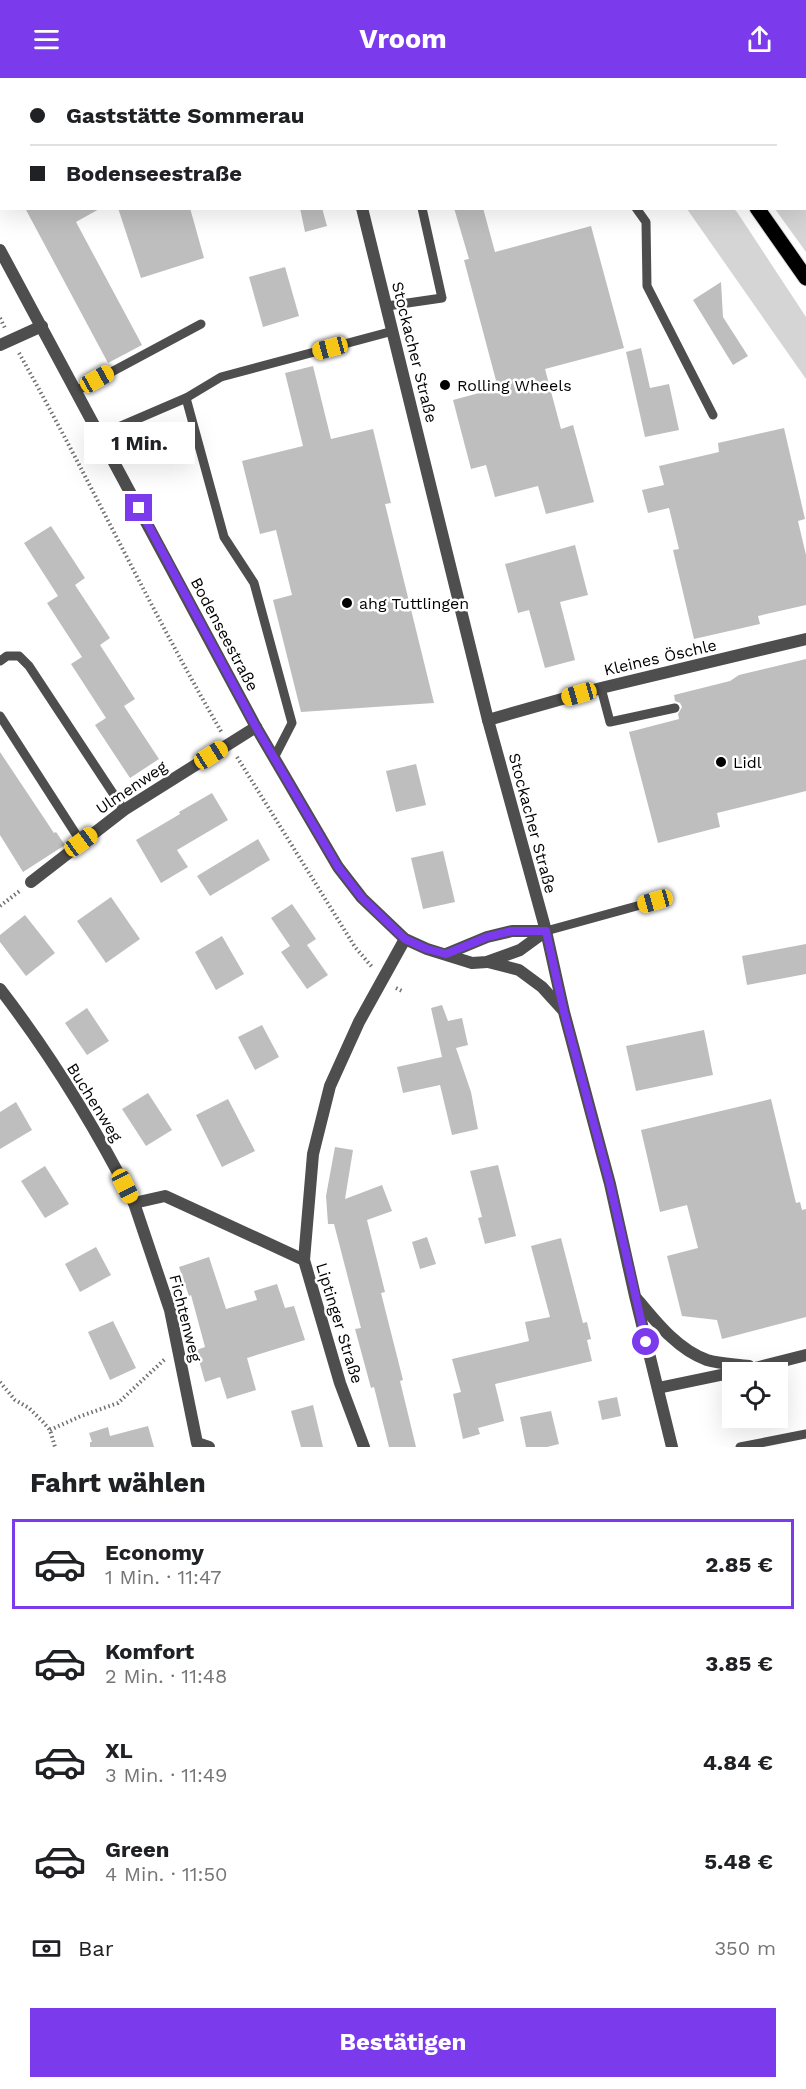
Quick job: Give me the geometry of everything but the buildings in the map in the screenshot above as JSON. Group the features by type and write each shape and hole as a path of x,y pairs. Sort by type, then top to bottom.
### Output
{"main road":[{"path":"758,210 806,278"}],"street":[{"name":"Stockacher Straße","path":"363,210 488,720 546,931 564,1012 610,1184 672,1447"},
{"name":"Bodenseestraße","path":"0,250 256,727 338,867 362,898 405,939 427,949 472,963 487,962 519,970 542,987 564,1012"},
{"path":"6,342 42,326"},
{"name":"Kleines Öschle","path":"488,720 601,688 806,639"},
{"name":"Ulmenweg","path":"31,882 124,810 256,727"},
{"path":"446,954 487,937 512,931 546,931"},
{"path":"487,962 520,950 546,931"},
{"name":"Liptinger Straße","path":"363,1447 340,1383 304,1260 313,1154 330,1086 358,1022 405,939"},
{"name":"Buchenweg","path":"0,989 23,1019 107,1151 134,1203"},
{"path":"134,1203 165,1196 304,1260"},
{"name":"Fichtenweg","path":"134,1203 170,1310 177,1347 203,1445"},
{"path":"635,1296 660,1327 688,1350 708,1360 723,1362"},
{"path":"779,1362 806,1355"},
{"path":"658,1388 722,1375"}],"lane":[{"path":"387,306 442,298 422,210"},
{"path":"637,210 646,222 646,286 712,415"},
{"path":"76,391 201,324"},
{"path":"100,435 186,398 221,377 393,331"},
{"path":"186,398 224,537 254,583 292,723 274,758"},
{"path":"0,661 8,656 19,656 29,666 124,810"},
{"path":"601,688 610,722 675,708"},
{"path":"0,716 81,842"},
{"path":"546,931 655,901"},
{"path":"740,1446 806,1434"}],"path":[{"path":"0,318 6,342 52,412 195,687 355,947 383,980"},
{"path":"0,906 31,882"},
{"path":"50,1430 118,1403 177,1347"},
{"path":"0,1382 15,1400 29,1408 50,1430 55,1447"}],"shaded area":[{"path":"688,210 735,210 737,212 806,317 806,379"},
{"path":"776,210 806,210 806,252"}],"place":[{"name":"Rolling Wheels","path":"445,385"},
{"name":"ahg Tuttlingen","path":"347,603"},
{"name":"Lidl","path":"721,762"}],"route":[{"path":"139,508 256,727 338,867 382,919 405,939 427,949 446,954 487,937 512,931 546,931 564,1012 610,1184 646,1342"}]}
